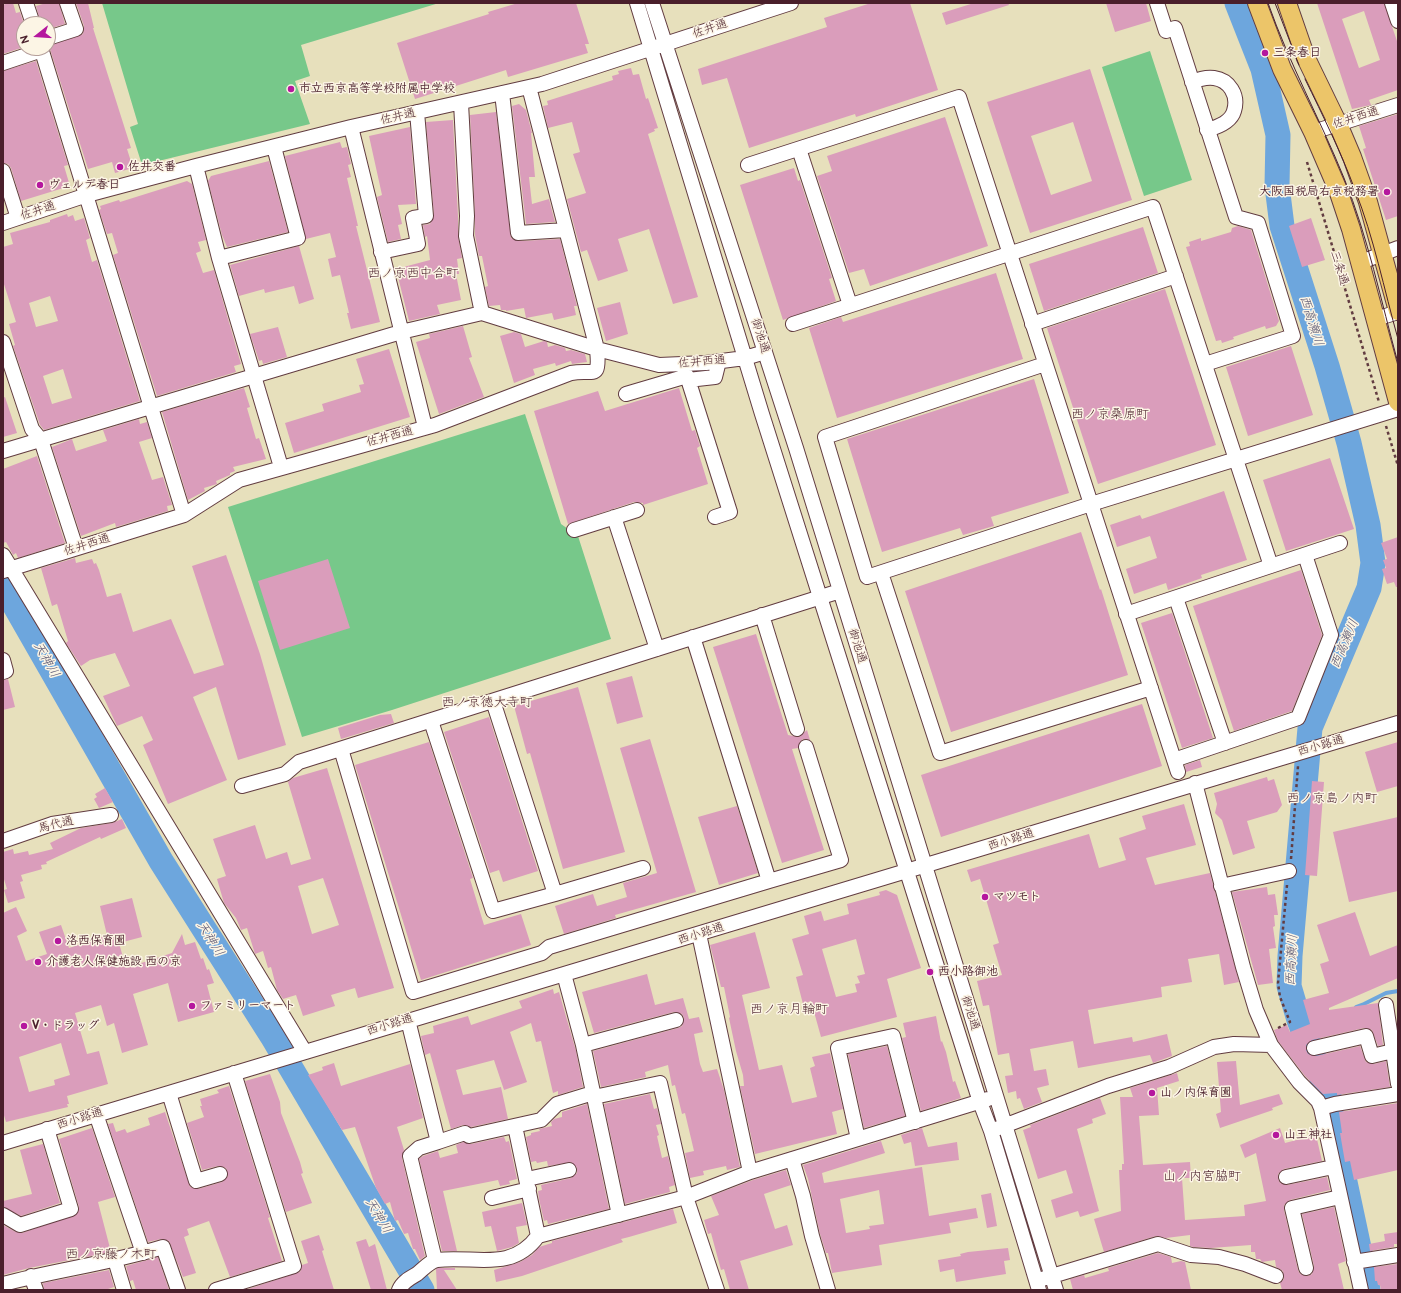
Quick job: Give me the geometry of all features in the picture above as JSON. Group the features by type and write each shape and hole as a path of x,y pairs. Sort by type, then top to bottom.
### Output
{"main road":[{"name":"三条通","path":"1257,3 1282,69 1313,132 1338,190 1360,262 1398,402"},
{"path":"1287,3 1306,58 1338,124 1368,202 1390,250 1398,312"}],"street":[{"path":"26,3 30,16"},
{"path":"56,39 76,29 67,3"},
{"name":"御池通","path":"637,3 745,358 980,1102 991,1131 1038,1285"},
{"name":"御池通","path":"652,3 765,352 1056,1290"},
{"name":"佐井通","path":"3,223 87,195 196,166 351,127 529,87 791,3"},
{"path":"1157,3 1166,31 1175,28 1236,217 1258,223 1294,336 1205,364"},
{"path":"1392,3 1398,21"},
{"path":"3,63 19,56"},
{"path":"46,56 150,408 184,515"},
{"path":"1192,82 1206,78 1214,78 1224,80 1232,89 1235,100 1234,111 1228,120 1219,127 1207,130"},
{"path":"529,87 597,349"},
{"path":"502,93 518,233 566,230"},
{"path":"748,165 959,97 1176,766 1225,743 1298,718 1331,635 1305,555"},
{"path":"461,102 467,216 466,236 482,313"},
{"name":"佐井西通","path":"1313,132 1398,105"},
{"path":"381,252 418,244 412,218 426,216 417,112"},
{"path":"351,127 425,427"},
{"path":"219,258 298,238 274,147"},
{"path":"799,149 850,305"},
{"path":"196,166 219,258 281,467"},
{"path":"3,171 18,218"},
{"path":"793,324 1153,207 1272,566"},
{"path":"1360,262 1390,250"},
{"path":"1032,324 1176,276"},
{"path":"1376,319 1398,312"},
{"path":"3,451 401,332 482,313 597,349"},
{"path":"3,342 32,429 41,440 76,548"},
{"name":"佐井西通","path":"6,570 184,515 193,511 231,483 281,467 425,427 571,373 590,373 596,370 599,366 597,349 659,365 719,362 745,358 765,352"},
{"path":"688,380 715,377 719,362"},
{"path":"1045,364 825,437 867,577 1091,504 1398,409"},
{"path":"626,394 686,376 730,512 715,516"},
{"path":"574,530 637,510"},
{"path":"614,517 656,649"},
{"path":"1126,614 1340,543"},
{"path":"3,555 6,570 299,1054"},
{"path":"881,573 940,753 1151,688"},
{"path":"242,786 285,774 299,762 840,591"},
{"path":"1176,598 1225,743"},
{"path":"762,615 797,729"},
{"path":"693,637 769,881"},
{"path":"3,660 6,671 3,672"},
{"path":"493,701 555,894"},
{"path":"431,721 493,911 643,868"},
{"name":"西小路通","path":"3,1143 408,1020 924,867 1195,783 1298,759 1314,748 1398,723"},
{"path":"341,749 413,992 542,953 549,947 657,913 841,860 806,747"},
{"path":"1195,783 1250,992 1268,1039 1299,1082 1318,1101 1327,1106 1398,1094"},
{"name":"馬代通","path":"3,841 52,824 111,815"},
{"path":"1221,886 1290,866"},
{"path":"699,934 750,1172"},
{"path":"564,974 594,1095 619,1214"},
{"path":"1386,1005 1398,1084"},
{"path":"408,1020 438,1142"},
{"path":"582,1045 676,1020"},
{"path":"858,1139 838,1048 893,1036 915,1122"},
{"path":"1314,1048 1366,1036 1372,1056 1393,1051"},
{"path":"991,1131 1108,1086 1169,1067 1214,1047 1268,1039"},
{"path":"216,1290 294,1266 234,1074"},
{"path":"435,1260 410,1156 419,1148 465,1133 469,1136 541,1120 557,1104 594,1095 660,1083 686,1197 717,1290"},
{"path":"170,1093 196,1181 220,1174"},
{"path":"402,1286 435,1260 490,1261 517,1255 530,1246 538,1236 686,1197 750,1172 996,1097"},
{"path":"1327,1106 1333,1167 1361,1290"},
{"path":"96,1114 144,1253"},
{"path":"515,1126 538,1236"},
{"path":"3,1215 20,1225 71,1209 47,1129"},
{"path":"792,1159 827,1287"},
{"path":"1286,1177 1333,1167"},
{"path":"492,1198 569,1170"},
{"path":"1306,1268 1292,1208 1340,1197"},
{"path":"1038,1285 1052,1276 1158,1244 1191,1255 1220,1258 1245,1264 1276,1276"},
{"path":"3,1284 31,1276 115,1260 163,1247 178,1290"},
{"path":"1354,1262 1398,1256"},
{"path":"115,1260 124,1290"},
{"path":"31,1276 36,1290"}],"path":[{"name":"三条通","path":"1307,159 1398,466"},
{"path":"1268,1039 1290,1022 1280,997 1278,983 1290,866 1298,759"}],"green space":[{"path":"102,3 439,3 301,45 310,76 295,81 310,124 142,165 130,127 138,124"},
{"path":"1150,51 1192,180 1144,196 1102,67"},
{"path":"525,414 561,524 578,536 611,639 392,710 302,737 228,507"}],"building":[{"path":"13,3 16,13 20,12 21,16 16,16 16,50 3,54 3,5"},
{"path":"46,3 59,3 65,24 56,27 56,16 39,16 36,6"},
{"path":"76,3 88,3 93,28 131,148 127,149 133,168 115,173 112,162 88,169 52,56 56,56 56,44 83,34 84,26"},
{"path":"518,3 576,3 589,44 585,44 588,53 508,77 506,70 415,99 397,43 489,14 488,12"},
{"path":"871,3 910,3 938,90 856,117 855,114 749,148 727,78 702,85 698,69 827,27 824,18"},
{"path":"974,3 1008,3 1009,5 946,25 942,13"},
{"path":"1106,3 1146,3 1151,21 1115,32"},
{"path":"1317,3 1384,3 1398,44 1398,90 1369,100 1371,105 1352,109","holes":["1364,11 1380,60 1359,68 1342,19"]},
{"path":"36,61 68,165 64,166 70,186 21,201 11,168 8,164 3,163 3,71"},
{"path":"631,68 633,75 639,74 646,99 648,98 658,128 654,129 655,131 648,134 698,297 673,304 649,229 618,239 628,271 598,281 587,250 581,252 567,199 586,193 573,154 580,152 572,122 548,128 543,106 548,105 547,101 613,80 612,76 619,74 618,71"},
{"path":"1090,69 1132,200 1030,233 987,102","holes":["1073,122 1092,181 1051,195 1031,136"]},
{"path":"519,104 526,110 532,133 535,177 529,177 532,204 549,199 555,222 526,224 512,106"},
{"path":"496,112 511,238 519,241 560,239 577,306 574,306 576,315 554,320 552,313 526,318 524,308 506,311 501,310 500,305 489,306 485,287 488,286 482,256 479,256 475,235 470,115"},
{"path":"1398,114 1398,216 1386,220 1363,149 1366,148 1359,126"},
{"path":"945,117 988,246 870,286 864,269 849,273 817,176 832,171 827,156"},
{"path":"453,120 458,236 462,258 457,259 459,274 456,274 461,300 437,305 440,314 409,321 396,269 430,260 427,236 425,237 423,225 430,224 434,215 426,122"},
{"path":"410,127 416,204 398,205 402,224 398,225 401,239 388,242 377,197 382,195 369,136"},
{"path":"340,142 342,148 347,147 351,164 348,165 351,177 347,178 358,226 356,226 380,322 351,329 347,313 349,313 340,275 332,277 328,259 336,257 330,233 306,239 285,156"},
{"path":"269,161 288,232 227,247 222,235 208,181 211,176"},
{"path":"794,168 798,181 800,180 832,278 829,279 836,301 783,320 740,185"},
{"path":"187,181 192,184 206,240 198,242 201,251 196,253 203,273 214,270 241,364 234,366 236,372 157,396 113,255 118,253 112,233 107,234 99,210 101,209 100,206 119,200 120,202"},
{"path":"67,214 68,217 73,215 75,221 84,218 90,238 86,240 92,262 97,260 140,401 44,430 40,425 13,346 15,345 9,324 16,322 3,281 3,247 13,244 10,233 50,222 50,220","holes":["50,296 58,321 36,327 29,303","63,369 72,398 52,404 43,376"]},
{"path":"1311,218 1325,260 1302,267 1289,226"},
{"path":"1238,226 1251,230 1279,321 1276,326 1266,329 1265,326 1233,337 1234,339 1222,343 1221,340 1216,341 1186,247 1190,246 1189,242 1201,238 1201,241 1231,232 1232,228"},
{"path":"1143,227 1158,273 1044,311 1029,264"},
{"path":"299,246 314,299 299,304 294,286 265,293 264,289 239,296 230,265"},
{"path":"996,273 1023,359 837,418 809,328 841,317 843,322"},
{"path":"1165,289 1216,445 1098,484 1047,328"},
{"path":"620,302 628,334 606,341 597,308"},
{"path":"463,326 472,357 469,358 484,397 439,414 416,342 430,338 429,334"},
{"path":"278,327 287,357 263,364 262,360 259,361 250,334"},
{"path":"514,332 521,334 525,347 544,341 547,342 548,347 555,345 565,348 566,351 571,350 585,354 587,362 572,364 571,361 556,366 555,363 533,369 535,375 514,383 500,336"},
{"path":"1291,346 1313,415 1248,436 1226,367"},
{"path":"389,349 410,417 294,453 285,423 324,411 322,404 361,392 359,385 364,384 356,359"},
{"path":"1034,379 1069,493 991,517 994,526 963,535 960,528 882,552 847,439"},
{"path":"244,388 250,407 247,408 256,439 259,438 266,459 233,467 235,471 230,473 230,475 216,481 217,484 204,488 205,491 188,500 162,412"},
{"path":"679,388 692,431 695,430 700,446 697,448 708,484 643,505 643,503 634,502 568,524 534,411 598,391 605,411"},
{"path":"5,397 17,433 3,437 3,398"},
{"path":"139,419 140,424 147,422 152,438 139,442 152,480 163,477 172,505 167,506 168,511 116,527 115,523 81,536 52,447 72,439 76,451 107,441 103,430"},
{"path":"37,456 65,543 18,558 16,553 13,555 6,542 3,543 3,469"},
{"path":"1330,458 1354,529 1286,551 1263,480"},
{"path":"1224,491 1247,560 1201,575 1202,578 1168,590 1166,583 1134,594 1126,569 1157,558 1150,536 1117,547 1110,525 1140,515 1142,519"},
{"path":"1081,532 1100,590 1101,589 1128,675 951,732 905,591"},
{"path":"1398,537 1398,587 1396,587 1394,582 1387,584 1382,569 1386,568 1383,560 1387,559 1381,543"},
{"path":"226,555 260,654 286,745 238,760 216,687 193,697 227,780 168,804 143,745 153,740 142,716 117,726 103,696 130,686 115,653 90,660 81,666 66,643 68,641 57,604 52,606 41,568 75,558 76,563 92,559 94,564 96,563 99,570 107,597 121,593 133,632 171,619 194,674 224,665 192,566"},
{"path":"328,559 350,628 280,650 258,581"},
{"path":"1301,570 1322,635 1292,711 1234,731 1193,606"},
{"path":"1172,613 1213,738 1182,748 1141,623"},
{"path":"756,634 788,735 799,737 807,730 810,740 803,739 798,748 792,749 824,850 782,863 713,647"},
{"path":"632,676 643,717 617,724 606,683"},
{"path":"8,679 15,707 3,710 3,680"},
{"path":"578,687 625,852 563,869 530,753 527,754 514,706"},
{"path":"1142,704 1162,766 941,837 921,775"},
{"path":"391,714 394,723 341,739 338,728 380,715"},
{"path":"489,717 538,871 503,882 499,870 490,873 444,732"},
{"path":"650,739 696,892 615,915 616,918 564,934 555,906 593,894 597,906 627,897 623,883 657,873 620,748"},
{"path":"429,742 473,878 470,879 484,925 521,914 531,945 421,980 355,765"},
{"path":"1398,742 1398,786 1377,792 1365,752"},
{"path":"1200,760 1202,767 1186,772 1185,765"},
{"path":"327,768 394,988 358,998 355,988 331,995 335,1006 303,1016 296,995 283,999 277,990 271,967 268,968 263,951 255,954 247,928 241,930 236,918 224,903 217,879 226,876 213,839 255,825 266,859 287,852 291,865 311,859 288,782 293,778","holes":["323,878 339,925 312,934 298,886"]},
{"path":"1267,777 1268,781 1274,779 1282,805 1277,812 1247,821 1255,848 1233,855 1222,820 1215,813 1217,804 1214,793"},
{"path":"1312,781 1324,782 1317,876 1305,875"},
{"path":"105,788 113,802 99,808 94,799 97,797 95,794"},
{"path":"1184,804 1196,845 1146,858 1155,885 1210,873 1239,982 1224,985 1219,954 1188,959 1192,982 1161,987 1162,997 1088,1010 1094,1044 1132,1037 1133,1042 1167,1034 1172,1056 1153,1063 1150,1055 1078,1068 1073,1041 1030,1049 1034,1071 1046,1069 1049,1085 1037,1088 1042,1102 1024,1109 1020,1098 1017,1099 1016,1091 1008,1093 1005,1076 1013,1075 1009,1053 998,1055 989,1005 983,1006 977,981 1002,975 993,945 999,943 980,879 971,882 967,870 1089,834 1099,868 1126,860 1119,838 1146,829 1142,816"},
{"path":"737,806 758,873 719,885 698,817"},
{"path":"1398,817 1398,891 1349,902 1333,832"},
{"path":"122,819 126,828 101,839 100,837 46,862 47,864 41,865 42,869 21,875 23,881 20,882 25,898 8,903 4,890 7,889 3,876 3,852 13,849 14,854 28,851 29,855 53,849 50,843 81,828 112,823"},
{"path":"1267,887 1268,895 1275,894 1278,915 1274,915 1275,926 1273,927 1276,948 1269,949 1273,983 1258,985 1232,892"},
{"path":"886,890 897,895 921,968 887,979 897,1017 821,1037 811,1001 803,1004 796,977 803,975 792,939 809,934 804,916 821,911 824,921 849,914 847,904 880,895 879,892","holes":["856,939 865,974 857,976 860,983 855,984 857,992 836,997 822,949"]},
{"path":"132,898 142,937 119,943 126,968 172,953 182,934 185,945 195,942 201,959 203,958 207,970 209,969 214,983 207,985 214,1012 178,1022 168,983 133,994 148,1045 122,1053 114,1023 107,1026 101,1005 75,1013 87,1054 99,1051 108,1084 67,1096 69,1104 67,1104 68,1107 6,1122 3,1112 3,913 16,907 27,931 17,936 26,961 47,954 39,932 61,925 69,948 107,935 100,906","holes":["61,1043 70,1075 54,1080 55,1085 29,1092 19,1057"]},
{"path":"1355,912 1370,956 1398,945 1398,978 1329,1008 1329,1010 1378,1003 1383,1045 1378,1046 1372,1030 1364,1028 1312,1040 1306,1045 1306,1050 1308,1054 1316,1056 1360,1046 1366,1062 1374,1064 1386,1061 1390,1087 1337,1095 1337,1093 1323,1094 1305,1076 1278,1041 1274,1030 1287,1025 1290,1032 1310,1024 1303,1000 1329,993 1320,964 1329,961 1317,925"},
{"path":"755,932 770,988 742,995 759,1070 782,1065 792,1103 817,1097 810,1068 815,1066 812,1057 830,1053 843,1109 832,1112 837,1134 755,1154 740,1086 744,1086 743,1075 736,1051 724,987 721,987 710,945"},
{"path":"647,974 655,1005 683,998 689,1019 699,1017 703,1032 694,1034 700,1064 703,1072 717,1069 724,1090 740,1167 727,1170 726,1166 703,1171 704,1175 690,1178 685,1153 694,1151 685,1113 682,1114 675,1085 672,1086 668,1065 645,1072 646,1077 601,1087 593,1051 678,1028 682,1026 684,1018 682,1014 674,1012 594,1033 582,992"},
{"path":"553,989 554,994 559,992 576,1051 583,1087 558,1095 558,1091 553,1093 541,1041 536,1042 531,1023 510,1032 527,1082 504,1090 494,1060 456,1070 463,1095 501,1087 508,1119 471,1127 463,1125 451,1129 430,1053 425,1055 421,1036 434,1033 433,1026 468,1016 471,1025 522,1008 519,1001"},
{"path":"936,1016 941,1042 942,1041 946,1052 953,1082 955,1081 961,1098 921,1111 902,1038 906,1037 903,1023"},
{"path":"887,1046 905,1116 864,1128 848,1054"},
{"path":"1236,1061 1240,1105 1279,1094 1283,1104 1272,1108 1273,1110 1220,1128 1216,1114 1221,1112 1217,1062"},
{"path":"334,1063 341,1086 410,1064 423,1118 397,1127 404,1150 402,1158 425,1256 420,1260 415,1249 413,1249 408,1233 404,1234 398,1220 395,1221 390,1202 385,1204 376,1188 355,1127 342,1130 308,1075 323,1070 322,1067"},
{"path":"1177,1073 1179,1081 1157,1088 1159,1115 1139,1116 1143,1165 1190,1162 1191,1178 1182,1178 1185,1220 1245,1216 1244,1205 1266,1201 1256,1153 1245,1158 1240,1145 1280,1128 1285,1143 1316,1135 1322,1161 1284,1169 1278,1174 1278,1178 1280,1183 1287,1185 1327,1177 1330,1190 1290,1200 1284,1205 1284,1210 1298,1270 1300,1274 1308,1276 1312,1274 1314,1266 1302,1214 1334,1207 1346,1261 1338,1264 1344,1290 1282,1290 1280,1283 1284,1279 1283,1271 1276,1267 1275,1260 1262,1262 1260,1259 1256,1259 1255,1252 1251,1252 1251,1245 1211,1248 1193,1247 1190,1246 1190,1235 1166,1238 1156,1236 1104,1252 1094,1219 1121,1211 1119,1170 1122,1170 1122,1164 1124,1164 1120,1097 1133,1097 1130,1088"},
{"path":"270,1074 280,1102 281,1113 300,1162 303,1173 301,1174 312,1203 286,1212 245,1081"},
{"path":"229,1086 270,1217 268,1218 282,1261 230,1277 209,1221 187,1229 189,1235 184,1237 196,1273 183,1277 169,1241 161,1239 148,1242 108,1124 113,1123 116,1132 125,1129 127,1133 150,1125 148,1118 165,1112 190,1187 198,1189 222,1182 228,1176 226,1168 218,1166 202,1170 187,1123 204,1117 200,1106 202,1106 200,1099 219,1093 217,1090"},
{"path":"650,1094 654,1109 657,1108 661,1124 656,1125 662,1158 668,1156 675,1185 669,1187 670,1192 625,1204 604,1104"},
{"path":"1100,1098 1106,1114 1092,1119 1093,1123 1077,1129 1099,1211 1080,1217 1078,1211 1056,1218 1051,1200 1073,1193 1066,1170 1038,1179 1023,1130 1031,1127 1030,1125"},
{"path":"1398,1103 1398,1170 1354,1180 1350,1161 1345,1162 1340,1133 1342,1133 1339,1112"},
{"path":"587,1104 609,1209 548,1224 547,1220 544,1221 539,1199 538,1191 542,1190 541,1185 571,1178 577,1173 577,1168 571,1162 548,1166 547,1161 537,1163 536,1161 531,1162 526,1137 531,1135 531,1133 540,1131 539,1129 552,1126 551,1122 554,1119 562,1117 562,1112"},
{"path":"92,1128 115,1197 98,1202 111,1252 29,1268 3,1275 3,1225 16,1232 22,1233 77,1214 79,1207 59,1139"},
{"path":"922,1128 928,1147 957,1142 959,1160 915,1166 911,1142 904,1144 901,1135"},
{"path":"504,1137 506,1142 509,1141 517,1179 509,1181 510,1184 500,1186 498,1180 443,1191 457,1251 442,1251 419,1159 423,1156 438,1151 440,1158 458,1153 456,1145 463,1142 471,1144"},
{"path":"881,1141 885,1153 822,1173 824,1183 922,1167 929,1216 976,1208 978,1218 949,1223 951,1233 879,1245 882,1265 832,1273 828,1253 826,1253 820,1234 808,1179 803,1165","holes":["879,1190 884,1224 869,1226 870,1229 846,1233 840,1199"]},
{"path":"43,1144 60,1203 21,1216 3,1207 3,1201 32,1194 20,1150"},
{"path":"786,1170 791,1185 764,1194 775,1229 787,1225 793,1245 740,1261 749,1290 730,1290 724,1269 721,1270 711,1233 708,1234 704,1220 719,1215 711,1196 753,1180"},
{"path":"991,1193 997,1226 987,1228 981,1195"},
{"path":"522,1203 527,1225 516,1227 519,1243 512,1247 497,1251 491,1226 485,1227 482,1212"},
{"path":"673,1209 677,1223 621,1239 623,1242 522,1276 496,1282 494,1270 520,1262 532,1255 539,1247 552,1243 552,1241"},
{"path":"1398,1232 1398,1244 1394,1244 1394,1247 1370,1251 1369,1244 1385,1241 1384,1234"},
{"path":"319,1235 324,1250 322,1251 334,1290 245,1290 300,1272 302,1265 308,1263 301,1241"},
{"path":"366,1239 369,1247 375,1244 387,1290 371,1290 356,1242"},
{"path":"1008,1248 1010,1260 1004,1261 1006,1274 956,1282 954,1269 940,1272 938,1260 961,1256 960,1254 968,1252"},
{"path":"1158,1253 1171,1257 1172,1263 1181,1261 1185,1262 1191,1290 1073,1290 1070,1279 1084,1275 1085,1278 1109,1271 1108,1268"},
{"path":"158,1257 169,1290 136,1290 133,1280 130,1281 126,1266"},
{"path":"1397,1264 1398,1290 1381,1290 1380,1285 1378,1285 1377,1281 1375,1281 1374,1267"},
{"path":"455,1268 455,1270 444,1270 457,1290 437,1290 436,1269"},
{"path":"109,1270 114,1287 105,1290 44,1290 43,1283"}],"waterway":[{"name":"西高瀬川","path":"1237,3 1263,69 1278,135 1277,186 1282,226 1327,366 1349,443 1368,525 1373,563 1369,588 1310,728 1290,956 1289,986 1299,1020 1329,1096 1332,1121 1368,1290"},
{"name":"天神川","path":"3,585 161,861 272,1036 422,1290"},
{"path":"1356,1007 1386,993 1398,991"},
{"path":"1299,1020 1313,1017"}],"tram line":[{"path":"1268,3 1285,47 1335,156 1353,200 1374,269 1398,363"},
{"path":"1275,3 1299,65"},
{"path":"1305,79 1338,148 1362,208 1398,339"}],"place":[{"name":"三条春日","path":"1265,53"},
{"name":"市立西京高等学校附属中学校","path":"291,89"},
{"name":"佐井交番","path":"120,167"},
{"name":"ヴェルデ春日","path":"40,185"},
{"name":"大阪国税局右京税務署","path":"1387,192"},
{"name":"マツモト","path":"985,897"},
{"name":"洛西保育園","path":"58,941"},
{"name":"介護老人保健施設 西の京","path":"38,962"},
{"name":"西小路御池","path":"930,972"},
{"name":"ファミリーマート","path":"192,1006"},
{"name":"V・ドラッグ","path":"24,1026"},
{"name":"山ノ内保育園","path":"1152,1093"},
{"name":"山王神社","path":"1276,1135"}],"district":[{"name":"西ノ京西中合町","path":"413,274"},
{"name":"西ノ京桑原町","path":"1110,415"},
{"name":"西ノ京徳大寺町","path":"487,703"},
{"name":"西ノ京島ノ内町","path":"1332,799"},
{"name":"西ノ京月輪町","path":"789,1010"},
{"name":"山ノ内宮脇町","path":"1202,1177"},
{"name":"西ノ京藤ノ木町","path":"111,1255"}]}
